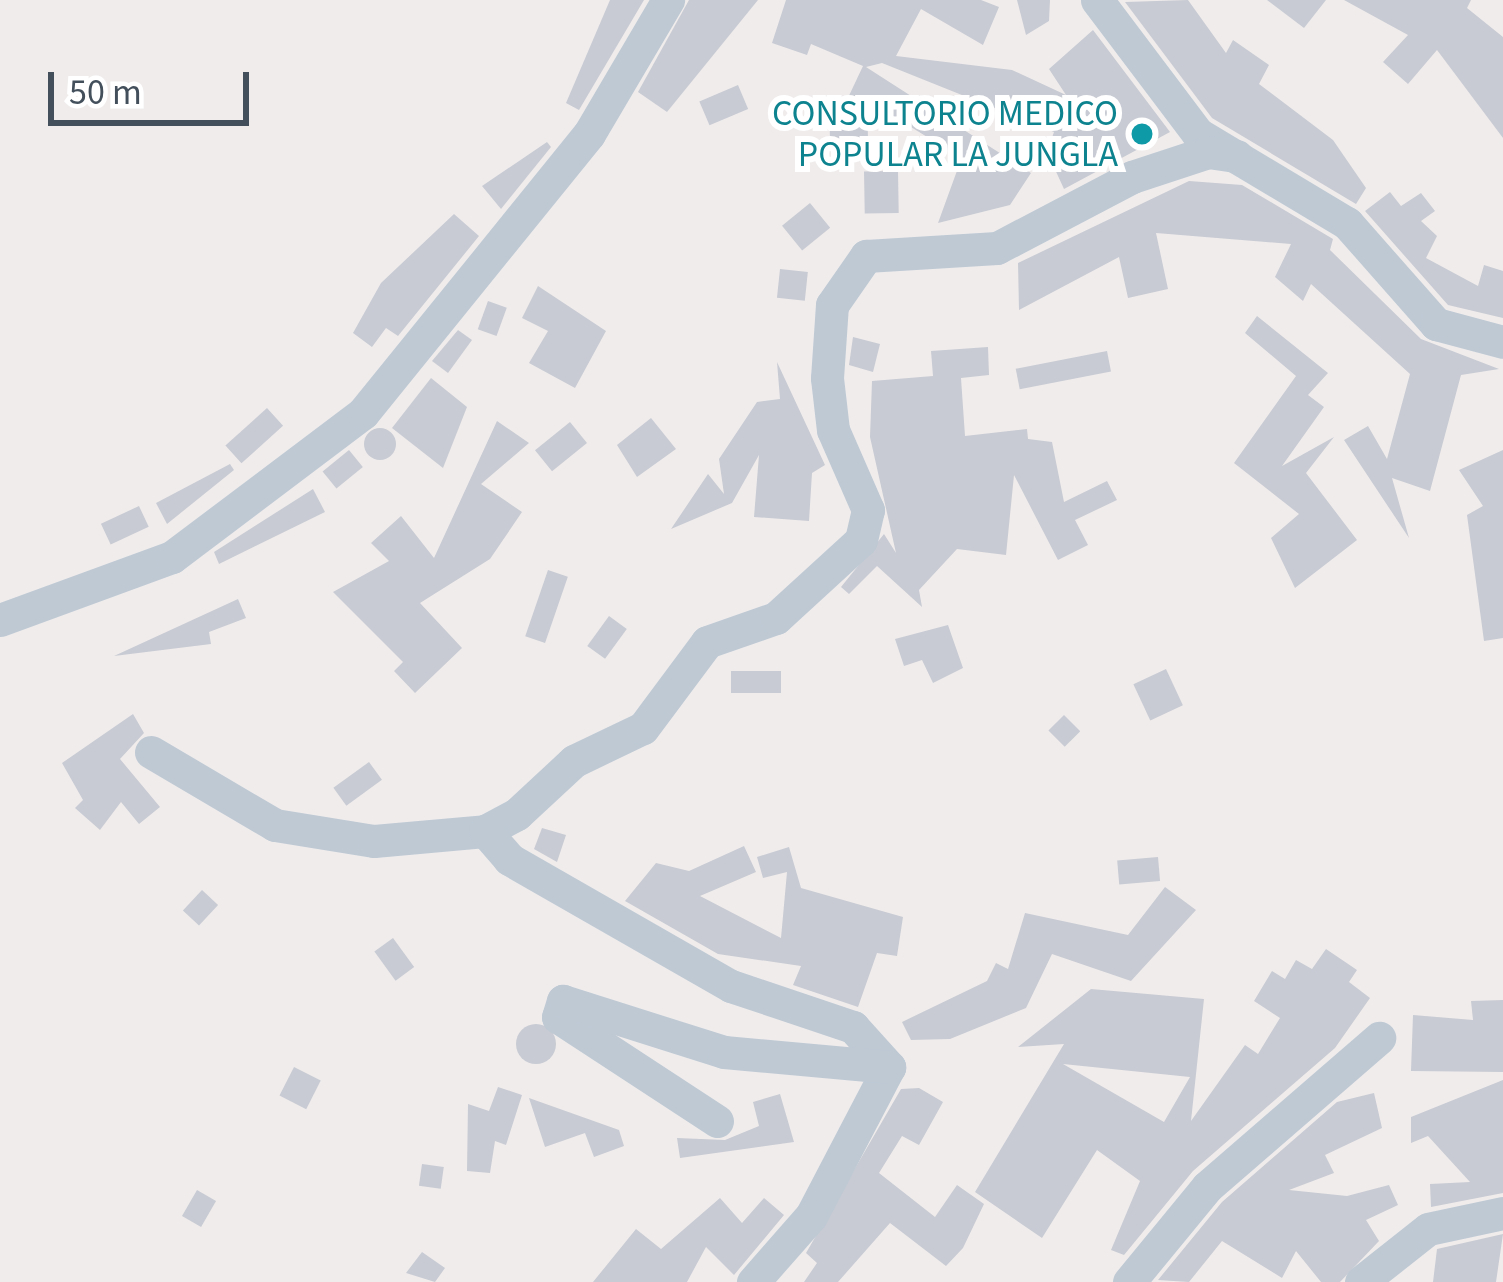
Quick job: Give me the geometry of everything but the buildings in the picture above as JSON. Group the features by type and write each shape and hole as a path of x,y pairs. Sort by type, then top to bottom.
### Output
{"street":[{"path":"0,620 172,557 363,413 590,134 668,0"},
{"path":"1097,0 1146,78 1198,134 1347,223 1436,324 1503,342"},
{"path":"151,752 275,824 374,841 485,831 574,761 643,728 706,642 776,618 861,540 868,510 833,430 827,378 832,305 866,256 997,248 1132,177 1208,152 1237,156"},
{"path":"485,831 508,859 731,986 853,1027 889,1066"},
{"path":"717,1121 558,1017 563,1001 724,1052 889,1066"},
{"path":"1129,1282 1207,1186 1379,1038"},
{"path":"753,1282 811,1216 889,1066"},
{"path":"1361,1282 1428,1229 1503,1214"}],"place":[{"name":"CONSULTORIO MEDICO POPULAR LA JUNGLA","path":"1142,134"}]}
